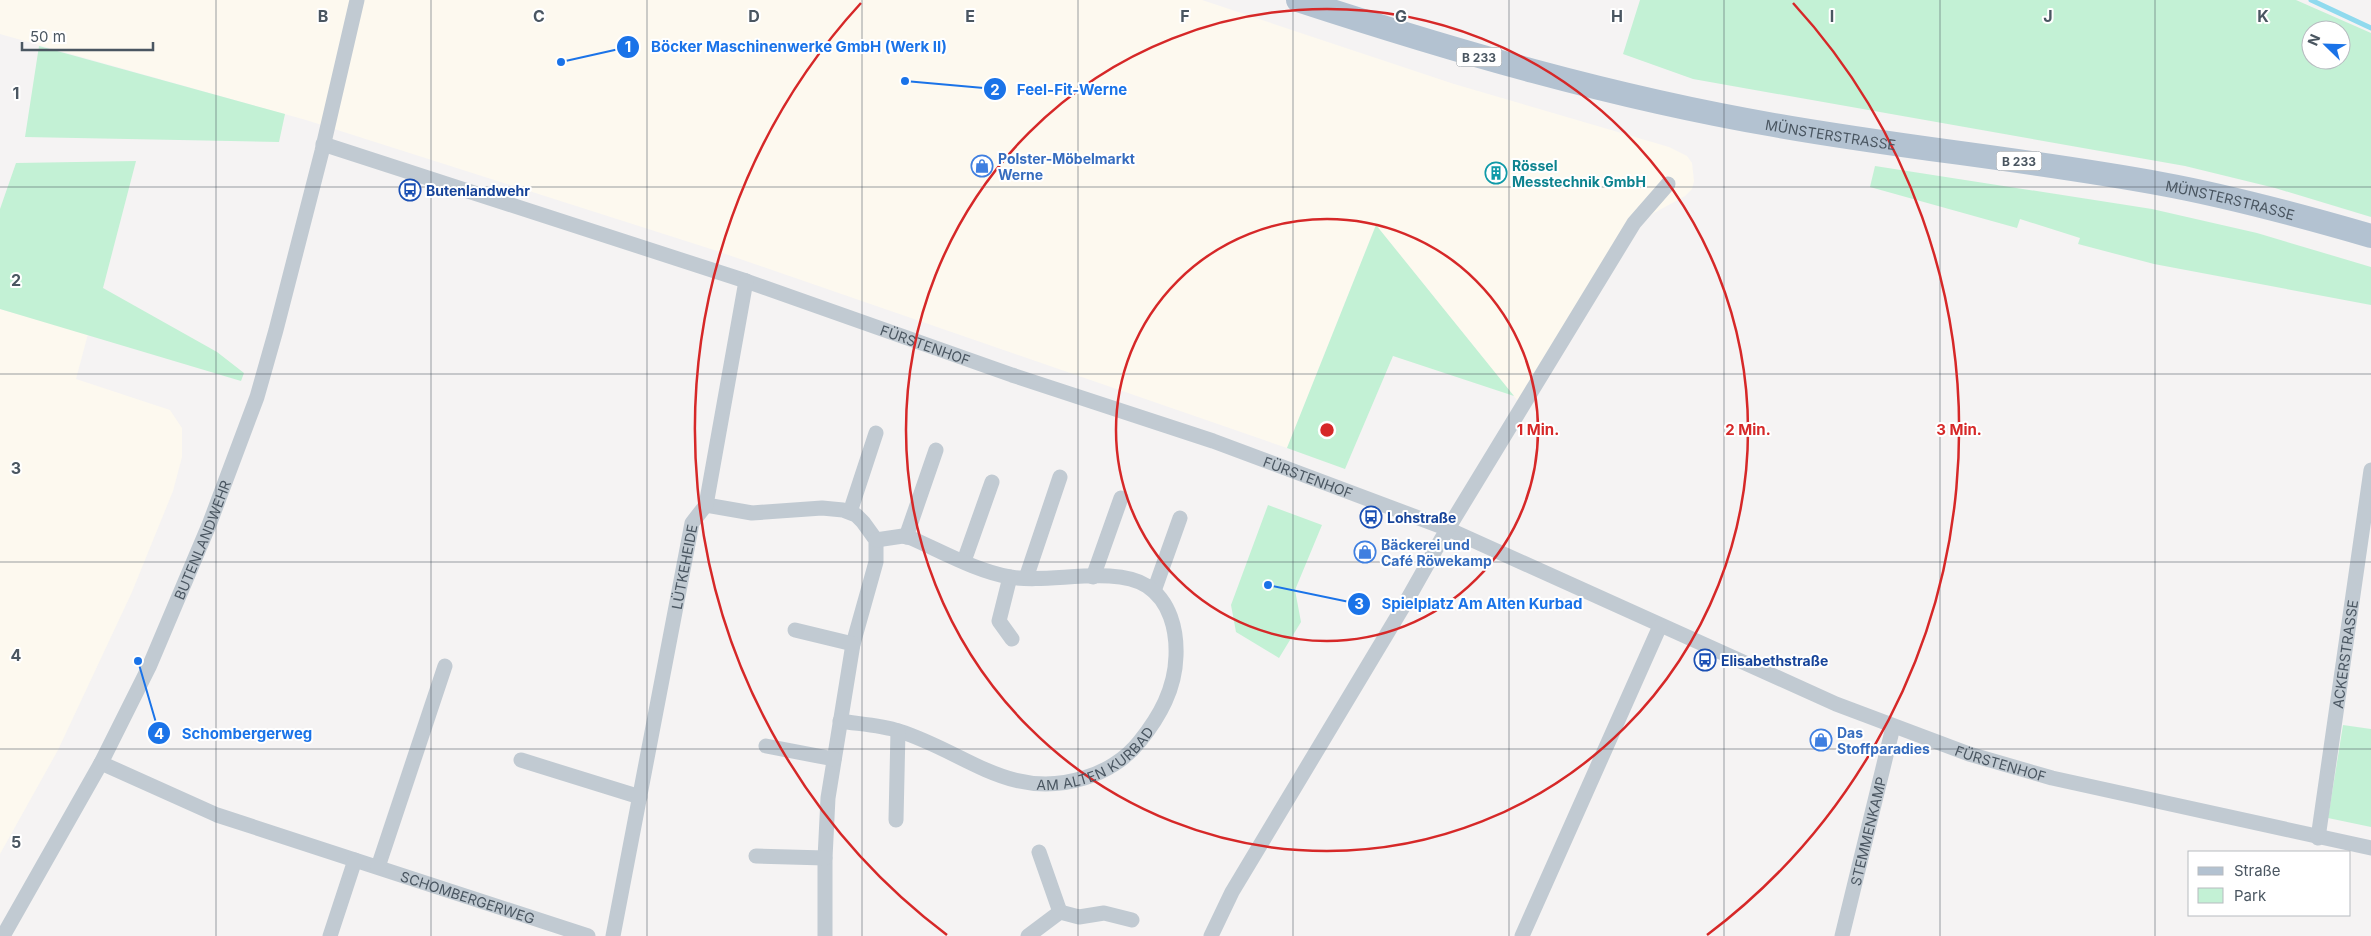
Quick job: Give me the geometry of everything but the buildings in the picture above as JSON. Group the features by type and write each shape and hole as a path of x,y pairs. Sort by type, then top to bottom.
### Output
{"main road":[{"name":"MÜNSTERSTRASSE","path":"1298,0 1482,58 1670,106 1775,126 2162,184 2271,207 2371,236"}],"street":[{"name":"BUTENLANDWEHR","path":"3,936 101,763 154,658 209,525 257,397 279,320 357,0"},
{"name":"FÜRSTENHOF","path":"323,144 746,281 1020,377 1213,441 1448,529 1836,704 1969,754 2052,778 2318,838 2371,848"},
{"path":"1211,936 1232,892 1448,529 1634,222 1668,184"},
{"name":"LÜTKEHEIDE","path":"612,936 692,523 706,505 746,281"},
{"path":"850,512 876,433"},
{"path":"906,537 936,450"},
{"name":"ACKERSTRASSE","path":"2318,838 2371,470"},
{"path":"1026,578 1060,477"},
{"path":"964,562 992,482"},
{"path":"1093,577 1121,498"},
{"path":"706,505 752,513 822,508 850,512 867,526 876,540 876,562 853,644 828,798 825,858 825,936"},
{"path":"1154,591 1180,518"},
{"name":"AM ALTEN KURBAD","path":"840,721 898,731 1022,784 1038,785 1072,782 1108,768 1124,757 1150,729 1172,684 1175,668 1174,632 1170,615 1154,591 1140,582 1124,577 1010,577 964,562 906,537 876,540"},
{"path":"1010,577 999,621 1012,639"},
{"path":"1522,936 1660,626"},
{"path":"795,630 853,644"},
{"path":"378,867 445,666"},
{"name":"STEMMENKAMP","path":"1842,936 1893,727"},
{"path":"896,820 898,731"},
{"path":"766,746 834,760"},
{"path":"521,760 640,797"},
{"name":"SCHOMBERGERWEG","path":"101,763 217,815 588,936"},
{"path":"1039,852 1060,912"},
{"path":"756,856 825,858"},
{"path":"330,936 355,860"},
{"path":"1060,912 1079,917 1104,913 1132,920"},
{"path":"1028,936 1060,912"}],"shaded area":[{"path":"0,0 1202,0 1454,84 1669,147 1687,156 1692,163 1694,181 1692,189 1685,196 1654,213 1639,225 1525,410 1376,225 1287,448 714,250 306,120 0,34"},
{"path":"0,309 88,334 76,379 170,410 182,428 182,457 173,491 132,592 58,750 0,854"}],"green space":[{"path":"1640,0 2296,0 2341,20 2301,20 2301,70 2351,70 2351,24 2371,33 2371,217 2275,188 2185,166 1693,79 1623,54"},
{"path":"39,46 285,114 279,142 25,137"},
{"path":"136,161 103,288 217,352 244,373 241,381 0,309 0,209 16,163"},
{"path":"1875,166 2152,209 2257,233 2371,267 2371,305 2154,264 2078,244 2080,238 2020,219 2017,228 1870,187"},
{"path":"1376,225 1514,396 1393,356 1345,469 1287,448"},
{"path":"1268,505 1322,525 1295,590 1301,622 1279,658 1236,632 1231,605"},
{"path":"2343,725 2371,729 2371,827 2328,818"}],"waterway":[{"path":"2311,0 2371,28"}],"place":[{"name":"Böcker Maschinenwerke GmbH (Werk II)","path":"561,62"},
{"name":"Feel-Fit-Werne","path":"905,81"},
{"name":"Polster-Möbelmarkt Werne","path":"982,166"},
{"name":"Rössel Messtechnik GmbH","path":"1496,173"},
{"name":"Butenlandwehr","path":"410,190"},
{"name":"Lohstraße","path":"1371,517"},
{"name":"Bäckerei und Café Röwekamp","path":"1365,552"},
{"name":"Spielplatz Am Alten Kurbad","path":"1268,585"},
{"name":"Elisabethstraße","path":"1705,660"},
{"name":"Schombergerweg","path":"138,661"},
{"name":"Das Stoffparadies","path":"1821,740"}]}
